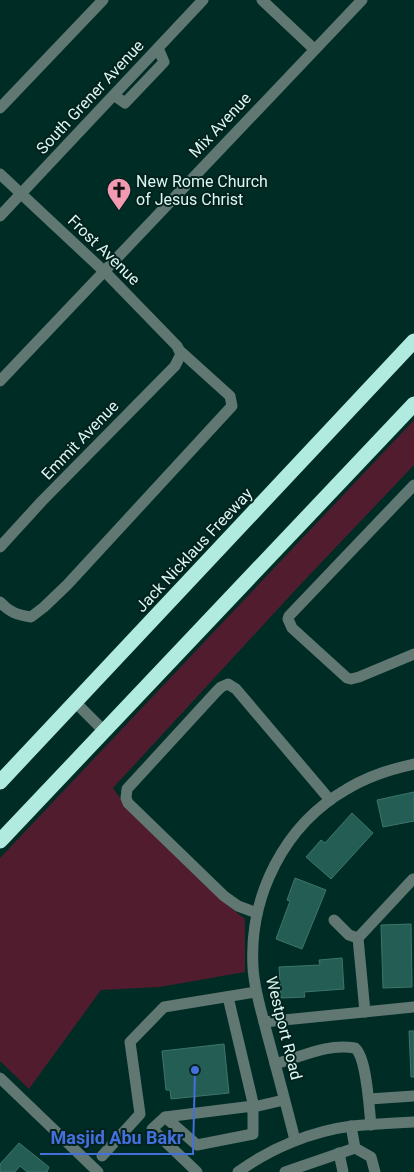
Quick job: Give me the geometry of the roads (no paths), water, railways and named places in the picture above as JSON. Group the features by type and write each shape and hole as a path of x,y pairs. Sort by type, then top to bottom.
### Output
{"highway":[{"name":"Jack Nicklaus Freeway","path":"0,782 414,341"},
{"path":"0,841 414,404"}],"street":[{"path":"0,108 103,0"},
{"name":"South Grener Avenue","path":"0,216 115,96 203,0"},
{"path":"262,0 314,49"},
{"name":"Mix Avenue","path":"0,381 362,0"},
{"name":"Frost Avenue","path":"0,174 104,271 180,352 230,396 232,406 67,585 44,607 31,617 19,616 7,610 0,602"},
{"name":"Emmit Avenue","path":"0,547 42,501 174,366 180,352"},
{"path":"414,485 295,609 288,619 292,628 343,676 351,679 414,654"},
{"path":"257,913 238,906 224,896 128,803 126,798 127,789 221,687 228,684 236,689 330,800"},
{"path":"75,702 104,731"},
{"name":"Westport Road","path":"295,1140 256,992 252,947 262,894 278,858 290,839 305,821 330,800 364,780 414,764"},
{"path":"366,1012 358,938 413,879"},
{"path":"334,920 349,935 358,938"},
{"path":"197,1172 152,1129 140,1114 130,1042 164,1007 256,992"},
{"path":"165,1117 197,1144 253,1134 253,1106 228,997"},
{"path":"264,1022 414,1007"},
{"path":"275,1064 312,1051 355,1048 360,1056 371,1124"},
{"path":"0,1078 95,1171"},
{"path":"368,1099 414,1096"},
{"path":"152,1129 165,1117 253,1106 284,1100"},
{"path":"102,1156 140,1114"},
{"path":"238,1172 266,1154 295,1140 319,1133 351,1126 414,1122"},
{"path":"351,1126 355,1148"},
{"path":"285,1172 355,1148 371,1157 375,1172"},
{"path":"339,1153 342,1172"}],"place":[{"name":"New Rome Church of Jesus Christ","path":"119,211"},
{"name":"Masjid Abu Bakr","path":"195,1070"}]}
